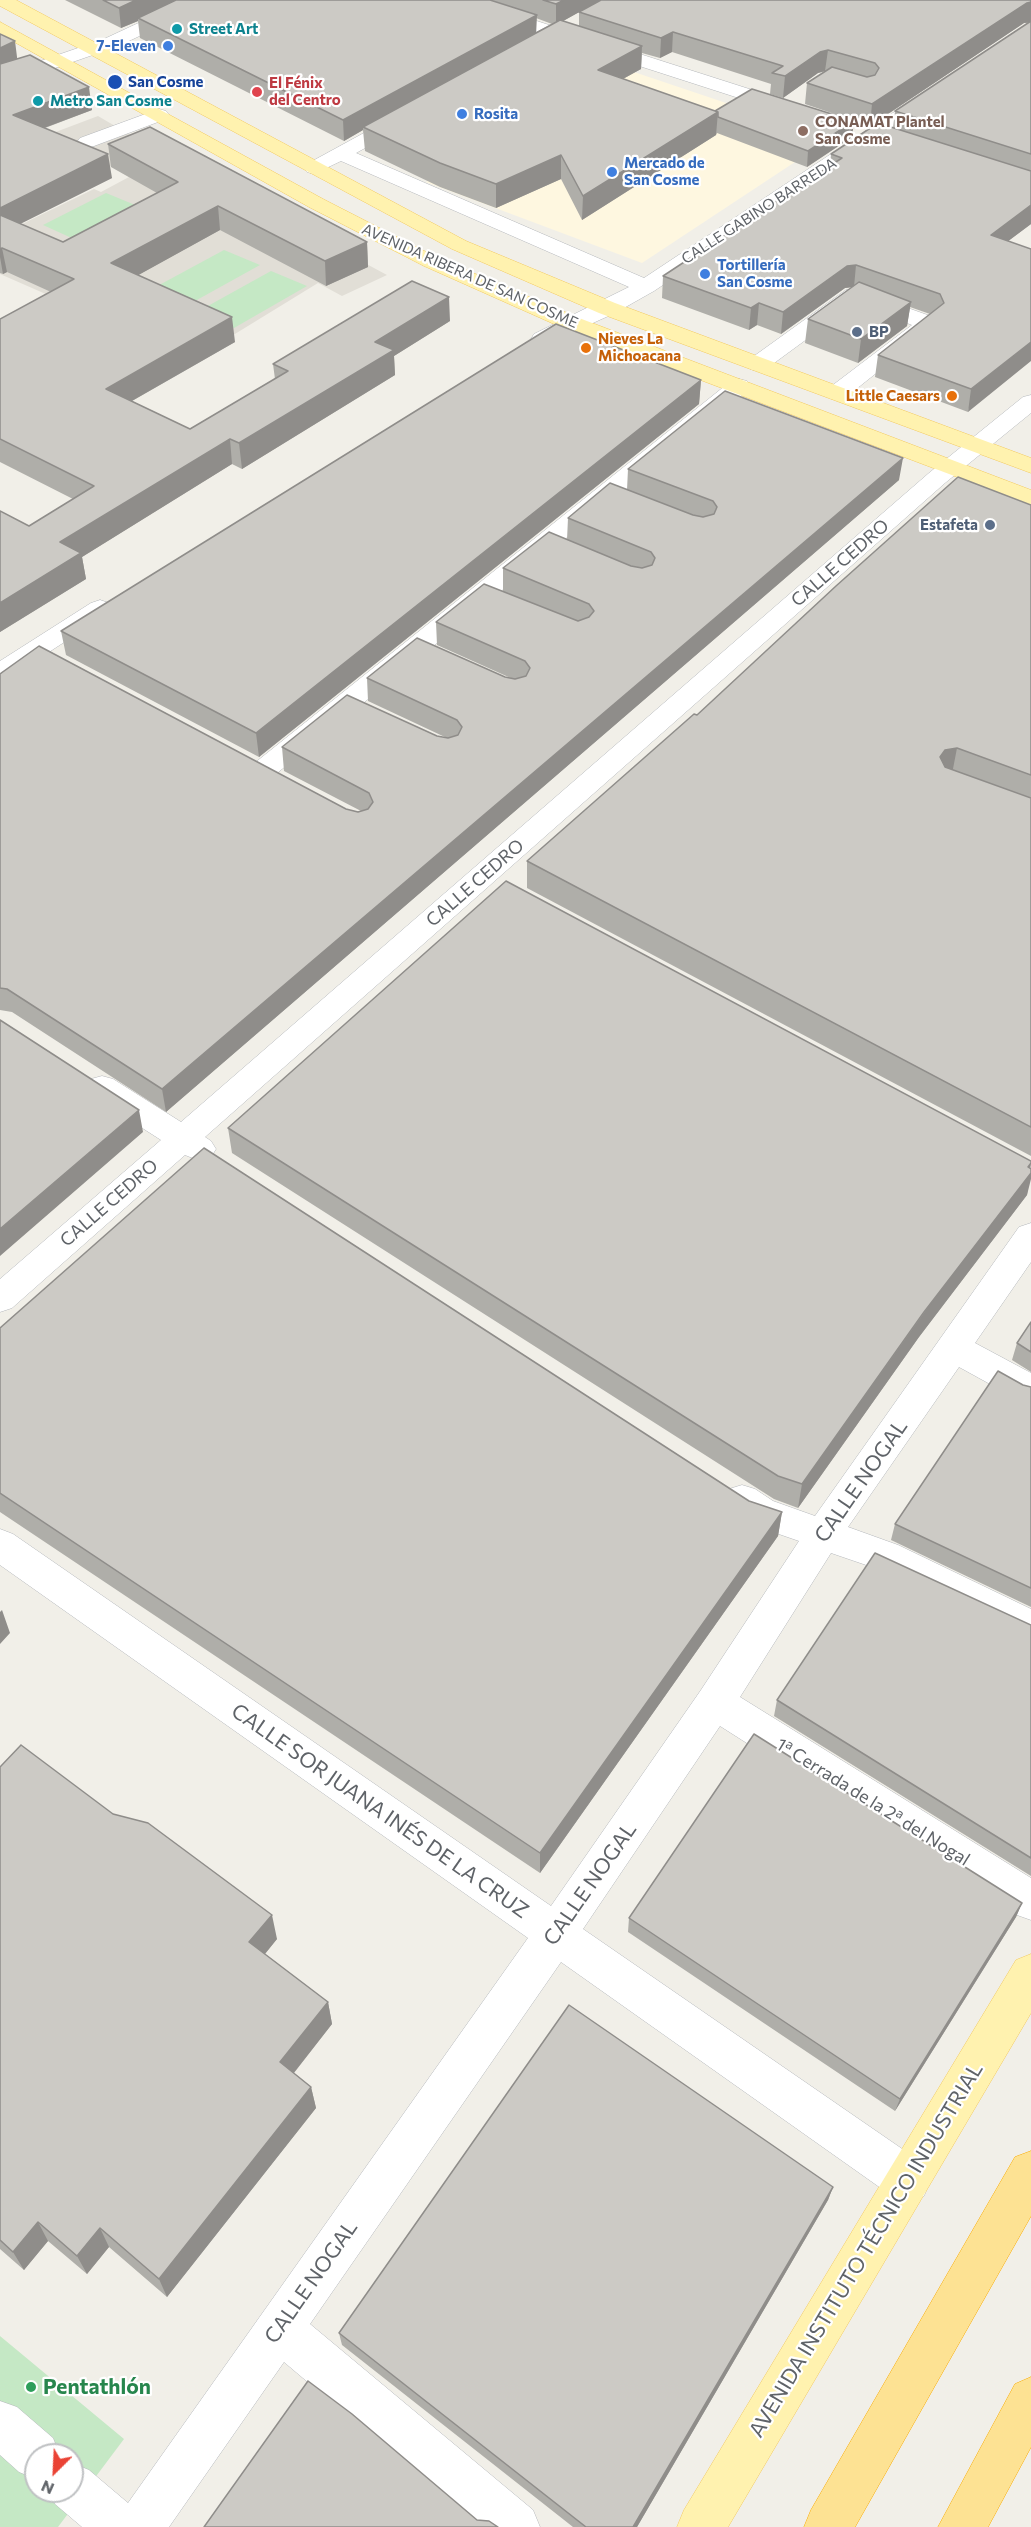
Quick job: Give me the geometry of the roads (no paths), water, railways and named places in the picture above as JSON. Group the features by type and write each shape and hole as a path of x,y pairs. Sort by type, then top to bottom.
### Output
{"highway":[{"path":"828,2527 1031,2173"},
{"path":"962,2527 1031,2400"}],"main road":[{"name":"AVENIDA RIBERA DE SAN COSME","path":"3,0 459,244 607,308 1031,466"},
{"name":"AVENIDA RIBERA DE SAN COSME","path":"0,27 371,232 442,267 571,323 1031,498"},
{"name":"AVENIDA INSTITUTO TÉCNICO INDUSTRIAL","path":"701,2527 1031,1974"}],"street":[{"path":"0,81 93,49 202,0"},
{"path":"453,0 785,107 805,105"},
{"path":"537,45 578,22"},
{"name":"CALLE GABINO BARREDA","path":"522,351 571,323 607,308 646,286 943,89"},
{"path":"314,168 413,114"},
{"path":"87,142 159,115"},
{"path":"852,128 896,143"},
{"path":"342,154 646,286"},
{"path":"758,364 854,296 928,323 837,393"},
{"path":"261,771 355,709 615,497 739,386"},
{"name":"CALLE CEDRO","path":"0,1299 183,1138 492,883 950,467 1031,402"},
{"path":"1,669 43,655 124,594"},
{"path":"77,1071 223,1164"},
{"name":"CALLE NOGAL","path":"140,2527 556,1934 716,1702 823,1534 1031,1236"},
{"path":"954,1348 1031,1390"},
{"path":"720,1486 760,1512 885,1556 1031,1627"},
{"name":"CALLE SOR JUANA INÉS DE LA CRUZ","path":"0,1545 908,2180"},
{"name":"1ª Cerrada de la 2ª del Nogal","path":"716,1702 1031,1901"},
{"path":"279,2328 516,2527"},
{"path":"0,2424 24,2445"},
{"path":"84,2497 119,2527"}],"place":[{"name":"Street Art","path":"177,29"},
{"name":"7-Eleven","path":"168,46"},
{"name":"San Cosme","path":"115,82"},
{"name":"El Fénix del Centro","path":"257,92"},
{"name":"Metro San Cosme","path":"38,101"},
{"name":"Rosita","path":"462,114"},
{"name":"CONAMAT Plantel San Cosme","path":"803,131"},
{"name":"Mercado de San Cosme","path":"612,172"},
{"name":"Tortillería San Cosme","path":"705,274"},
{"name":"BP","path":"857,332"},
{"name":"Nieves La Michoacana","path":"586,348"},
{"name":"Little Caesars","path":"952,396"},
{"name":"Estafeta","path":"990,525"},
{"name":"Pentathlón","path":"31,2387"}]}
